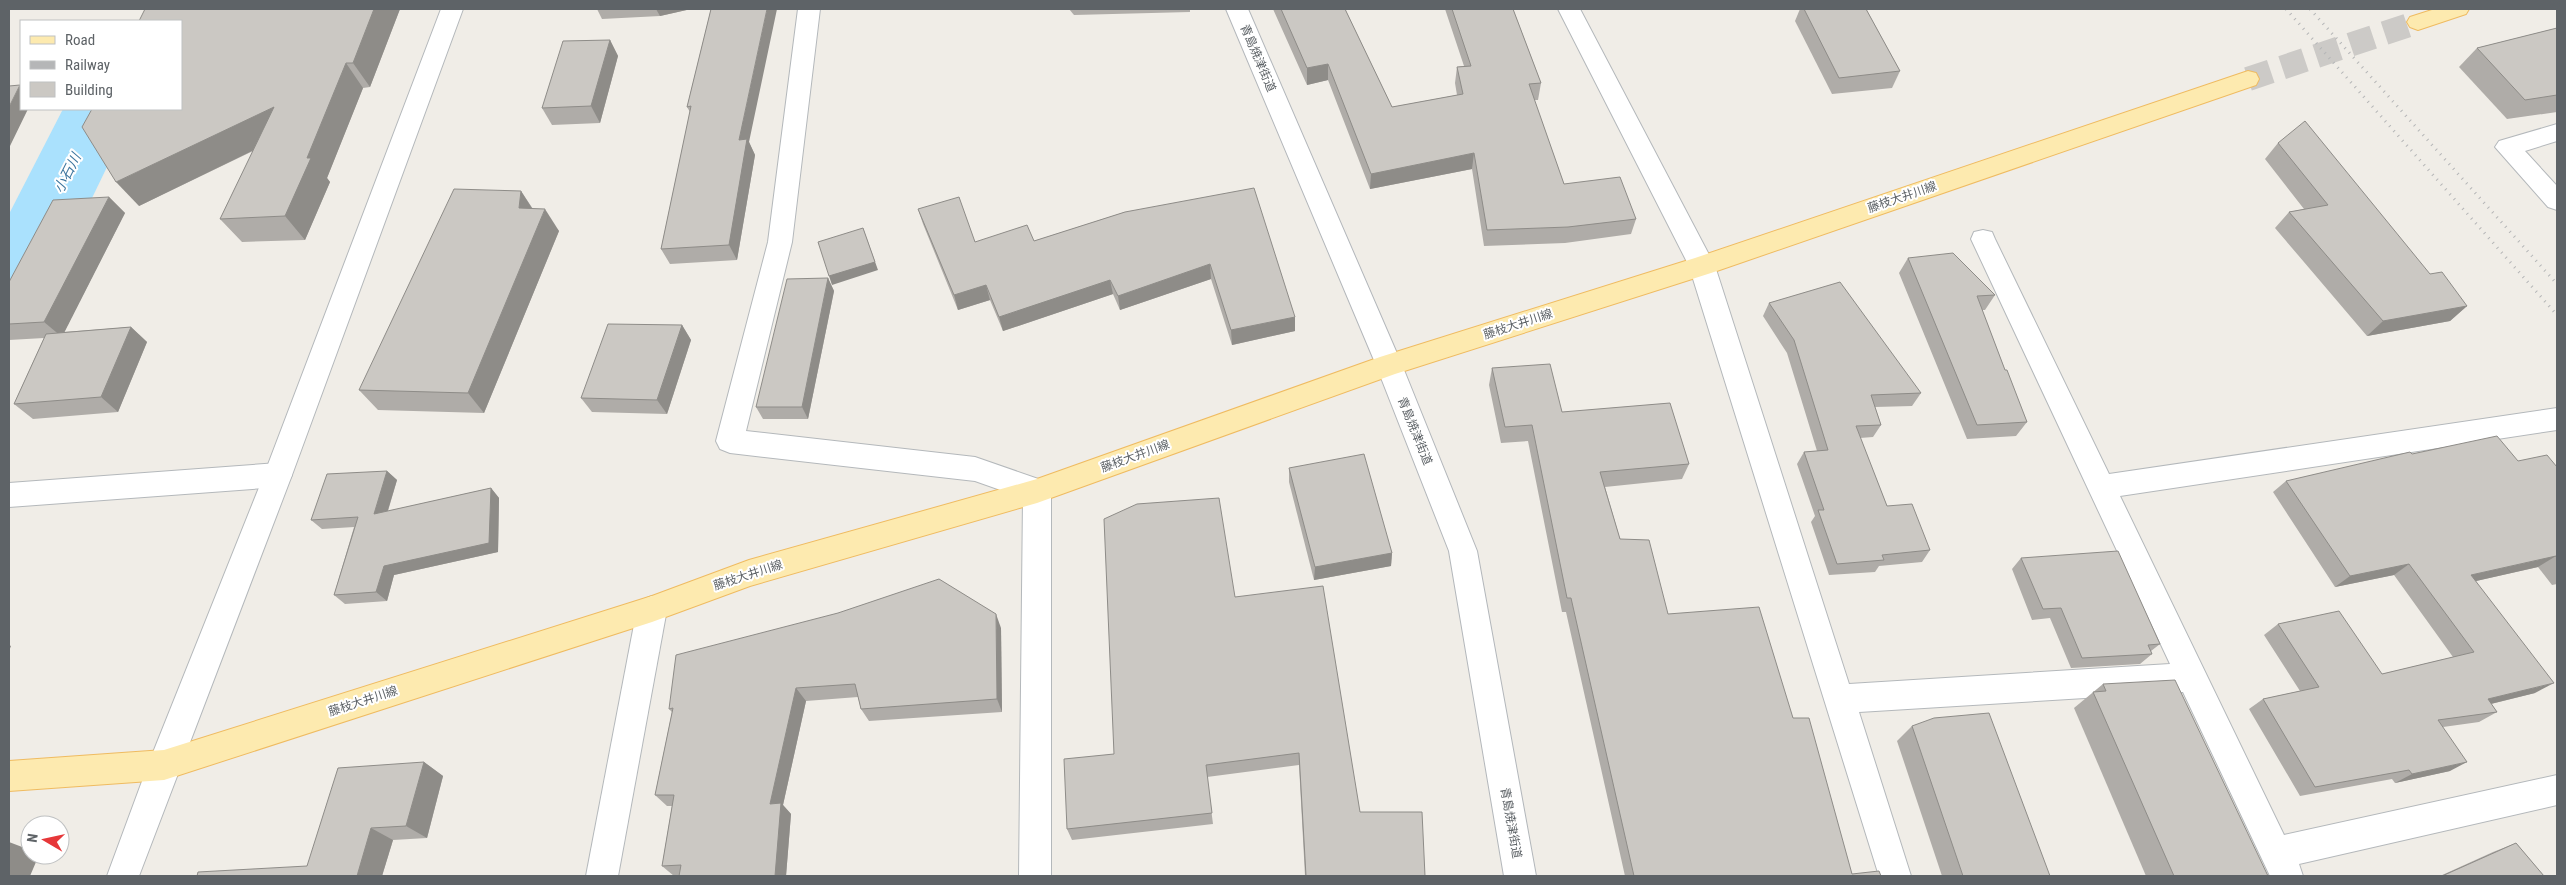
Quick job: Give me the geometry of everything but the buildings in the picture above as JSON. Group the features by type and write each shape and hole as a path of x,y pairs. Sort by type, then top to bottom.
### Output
{"main road":[{"path":"2418,22 2458,9"},
{"name":"藤枝大井川線","path":"9,776 164,765 652,608 749,573 1037,491 1389,365 1702,266 2248,79"}],"street":[{"path":"123,876 164,765 278,475 452,9"},
{"path":"809,9 780,242 730,442 975,469 1037,491 1035,876"},
{"name":"青島焼津街道","path":"1237,9 1389,365 1463,551 1520,876"},
{"path":"1569,9 1702,266 1895,876"},
{"path":"2557,133 2508,147 2557,201"},
{"path":"1983,239 2191,678 2282,865 2557,790"},
{"path":"2100,487 2557,419"},
{"path":"9,495 278,475"},
{"path":"602,876 652,608"},
{"path":"1838,699 2191,678"}],"waterway":[{"name":"小石川","path":"9,290 99,110"}],"tunnel":[{"path":"2248,79 2418,22"}],"railway":[{"path":"2286,9 2557,315"},
{"path":"2310,9 2557,284"}]}
